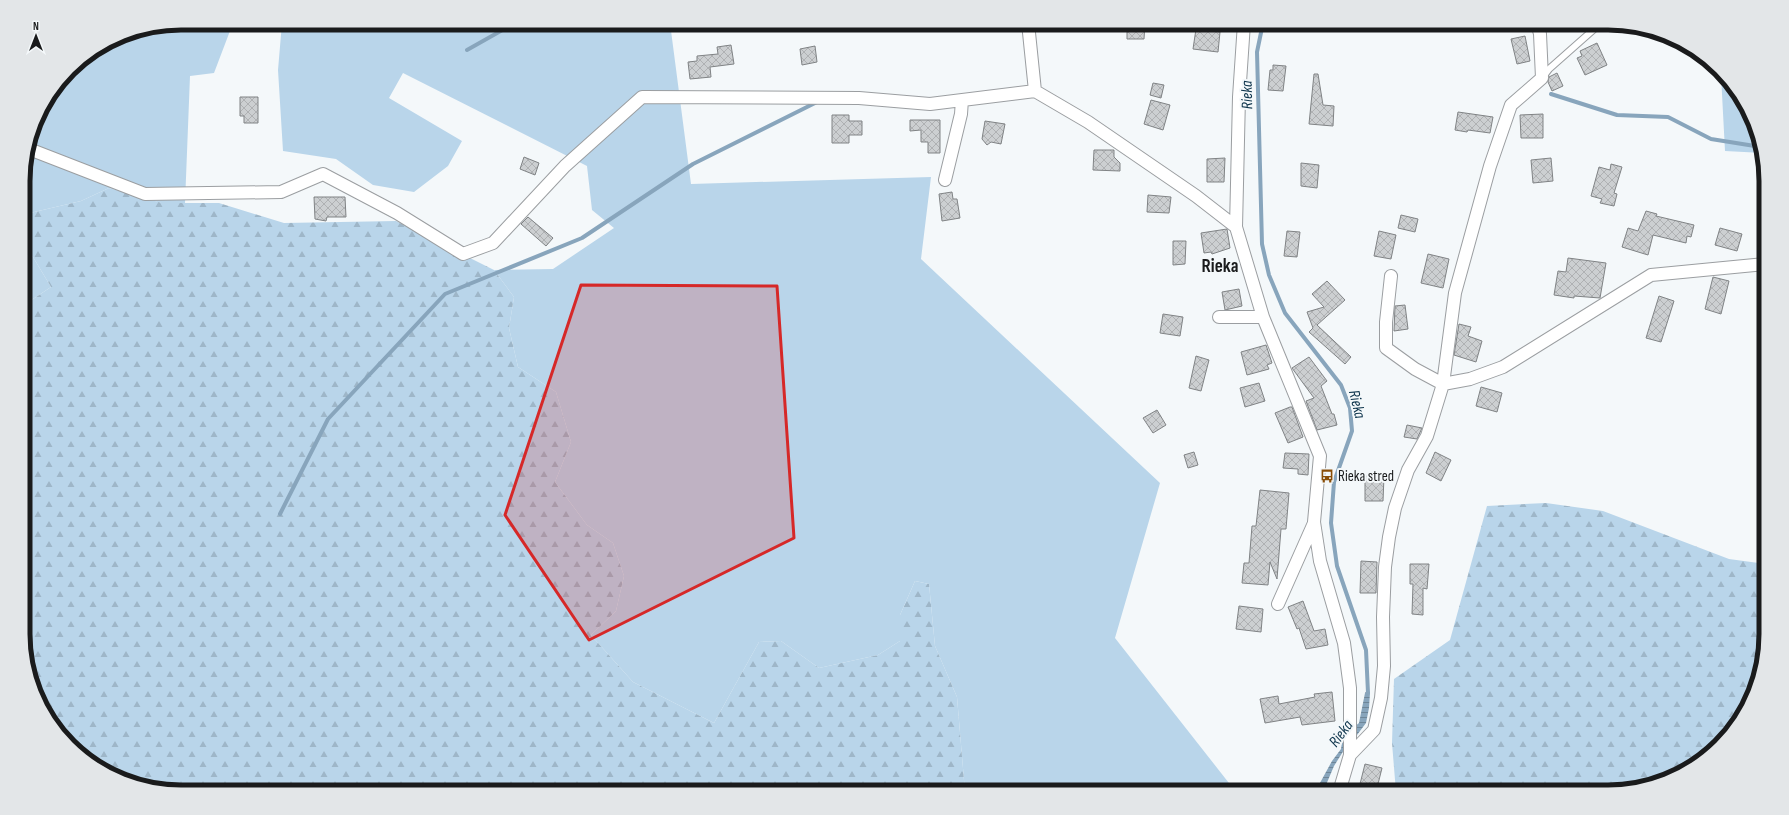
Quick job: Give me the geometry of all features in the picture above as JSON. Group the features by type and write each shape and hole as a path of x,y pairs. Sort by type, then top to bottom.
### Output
{"street":[{"path":"1029,30 1036,91"},
{"path":"1244,30 1239,97 1236,227 1263,316 1320,456 1314,522 1320,561 1344,643 1350,688 1350,753 1341,785"},
{"path":"1350,753 1374,730 1381,698 1384,666 1383,617 1385,567 1395,508 1408,470 1427,436 1443,384 1455,293 1490,166 1511,105 1542,78 1539,30"},
{"path":"33,151 145,194 281,192 323,174 396,213 463,254 494,243 565,166 642,97 859,98 930,104 1036,91 1095,126 1196,196 1236,227"},
{"path":"945,180 961,114 962,100"},
{"path":"1391,276 1386,322 1386,348 1415,369 1443,384 1470,379 1503,366 1651,276 1759,265"},
{"path":"1219,317 1263,316"},
{"path":"1278,604 1314,522"}],"lane":[{"path":"1542,78 1549,69 1593,30"}],"highlighted area":[{"path":"581,285 777,286 794,538 589,640 505,515"}],"green space":[{"path":"171,30 230,30 214,73 190,76 185,203 161,203 109,188 81,201 30,213 30,171 35,142 41,123 50,105 67,81 81,67 97,55 123,41 132,38"},
{"path":"281,30 671,30 691,184 931,177 921,259 1160,483 1115,638 1230,785 964,785 957,697 935,646 929,584 915,581 900,615 900,641 878,655 819,668 781,641 759,642 714,723 633,682 591,635 616,611 624,576 613,543 587,525 555,482 571,442 556,392 518,367 509,328 514,297 494,270 553,269 614,228 592,210 587,166 403,73 389,98 462,141 448,166 414,192 373,185 336,159 283,151 278,70"},
{"path":"1721,80 1734,97 1748,123 1756,153 1725,151"},
{"path":"109,188 162,203 219,203 284,223 396,221 494,270 514,297 509,328 518,367 556,392 571,442 555,482 587,525 613,543 624,576 616,611 591,635 633,682 714,723 759,642 781,641 819,668 878,655 900,641 900,615 915,581 929,584 935,646 957,697 964,785 171,785 142,780 123,774 97,760 81,748 67,734 50,710 38,683 30,644 30,301 51,287 30,252 30,213 81,201"},
{"path":"30,252 51,287 30,301"},
{"path":"1546,503 1603,511 1729,559 1759,563 1759,644 1754,673 1748,692 1739,710 1722,734 1708,748 1684,765 1666,774 1628,784 1395,785 1392,743 1394,679 1450,640 1487,506"}],"shaded area":[{"name":"Rieka","path":"1368,689 1370,693 1366,723 1357,735 1349,742 1334,766 1326,785 1319,785 1332,761 1341,749 1343,736 1359,723 1365,693"}],"building":[{"path":"1127,30 1145,30 1144,39 1127,39"},
{"path":"1196,30 1220,32 1218,52 1193,49"},
{"path":"1525,36 1530,61 1517,64 1511,39"},
{"path":"1597,43 1607,65 1585,75 1577,58 1582,56 1580,51"},
{"path":"731,45 734,64 710,67 711,77 690,79 688,62 697,61 697,56 718,54 717,47"},
{"path":"815,46 817,62 802,65 800,49"},
{"path":"1273,65 1286,66 1283,91 1268,90 1270,70 1273,70"},
{"path":"1557,73 1563,86 1552,91 1548,82 1549,77"},
{"path":"1314,74 1318,74 1323,105 1334,106 1333,126 1309,124"},
{"path":"1153,83 1164,85 1161,98 1150,95"},
{"path":"240,97 258,97 258,123 244,123 244,116 240,116"},
{"path":"1151,100 1170,105 1163,130 1144,124"},
{"path":"1458,112 1493,117 1490,133 1455,130"},
{"path":"1543,114 1543,138 1521,138 1520,115"},
{"path":"832,115 849,115 849,121 862,121 862,135 849,135 849,143 832,143"},
{"path":"910,120 940,120 940,153 928,153 928,142 921,142 921,130 910,131"},
{"path":"985,121 1005,124 1001,144 991,142 987,145 982,139"},
{"path":"1094,150 1114,150 1114,157 1120,163 1120,171 1093,170"},
{"path":"524,157 539,163 535,175 520,169"},
{"path":"1225,158 1224,182 1207,182 1207,159"},
{"path":"1551,158 1553,181 1533,183 1531,160"},
{"path":"1301,163 1319,165 1317,188 1301,186"},
{"path":"1611,164 1622,167 1614,193 1617,194 1614,206 1600,203 1602,199 1591,196 1599,167 1610,170"},
{"path":"952,192 953,199 957,199 960,218 942,221 939,194"},
{"path":"1148,195 1171,197 1169,213 1147,212"},
{"path":"314,197 345,197 346,217 327,217 326,221 315,219"},
{"path":"1646,211 1657,214 1656,216 1694,225 1691,237 1687,236 1686,243 1653,235 1648,255 1622,247 1628,228 1638,231"},
{"path":"1401,215 1418,219 1415,232 1398,228"},
{"path":"528,217 553,238 546,246 521,224"},
{"path":"1720,228 1742,234 1737,251 1715,245"},
{"path":"1227,229 1230,248 1212,254 1211,252 1204,253 1201,233"},
{"path":"1287,231 1300,232 1297,257 1284,256"},
{"path":"1379,231 1396,235 1391,259 1374,256"},
{"path":"1173,241 1186,241 1185,264 1173,265"},
{"path":"1428,254 1449,259 1443,288 1421,283"},
{"path":"1568,258 1606,263 1600,298 1574,296 1574,298 1554,295 1558,271 1566,272"},
{"path":"1713,277 1729,281 1721,314 1705,309"},
{"path":"1327,281 1345,300 1317,325 1351,357 1345,364 1309,332 1313,328 1307,312 1324,307 1312,294"},
{"path":"1239,289 1242,306 1225,310 1222,292"},
{"path":"1659,296 1674,301 1661,342 1646,338"},
{"path":"1405,305 1408,329 1394,331 1395,306"},
{"path":"1163,314 1183,317 1180,336 1160,333"},
{"path":"1459,324 1471,327 1468,336 1482,341 1476,362 1454,355"},
{"path":"1266,345 1272,363 1267,365 1269,369 1247,375 1241,352"},
{"path":"1196,356 1209,360 1201,391 1189,388"},
{"path":"1309,357 1327,381 1321,386 1332,414 1334,414 1337,425 1317,430 1306,401 1314,398 1292,368"},
{"path":"1259,383 1265,401 1245,407 1240,388"},
{"path":"1481,387 1502,393 1497,412 1476,406"},
{"path":"1292,407 1303,437 1288,443 1275,413"},
{"path":"1157,410 1166,425 1153,433 1143,418"},
{"path":"1407,425 1422,428 1417,439 1404,437"},
{"path":"1194,452 1198,465 1188,468 1184,455"},
{"path":"1435,452 1451,460 1441,481 1426,473"},
{"path":"1285,453 1309,454 1308,475 1298,474 1298,469 1283,468"},
{"path":"1365,476 1384,476 1383,501 1365,501"},
{"path":"1260,490 1289,493 1286,529 1281,529 1277,579 1270,562 1268,585 1242,583 1244,563 1249,563 1252,526 1256,526"},
{"path":"1361,561 1377,562 1376,593 1360,593"},
{"path":"1410,564 1429,564 1427,589 1423,588 1423,615 1412,614 1413,584 1410,584"},
{"path":"1303,601 1314,631 1325,629 1328,645 1306,649 1299,628 1297,629 1288,607"},
{"path":"1239,606 1263,609 1261,632 1236,629"},
{"path":"1332,692 1335,721 1302,725 1300,717 1265,723 1260,699 1278,696 1279,704 1315,697 1314,694"},
{"path":"1365,764 1382,768 1378,785 1360,785"}],"waterway":[{"path":"467,50 503,30"},
{"name":"Rieka","path":"1262,30 1257,52 1262,244 1269,275 1285,313 1341,385 1350,408 1352,431 1334,482 1331,523 1337,566 1366,650 1368,693"},
{"path":"1551,94 1617,115 1668,117 1711,139 1755,146"},
{"path":"280,514 328,419 445,294 582,238 693,164 817,102"}],"place":[{"name":"Rieka stred","path":"1327,476"}],"district":[{"name":"Rieka","path":"1220,265"}]}
